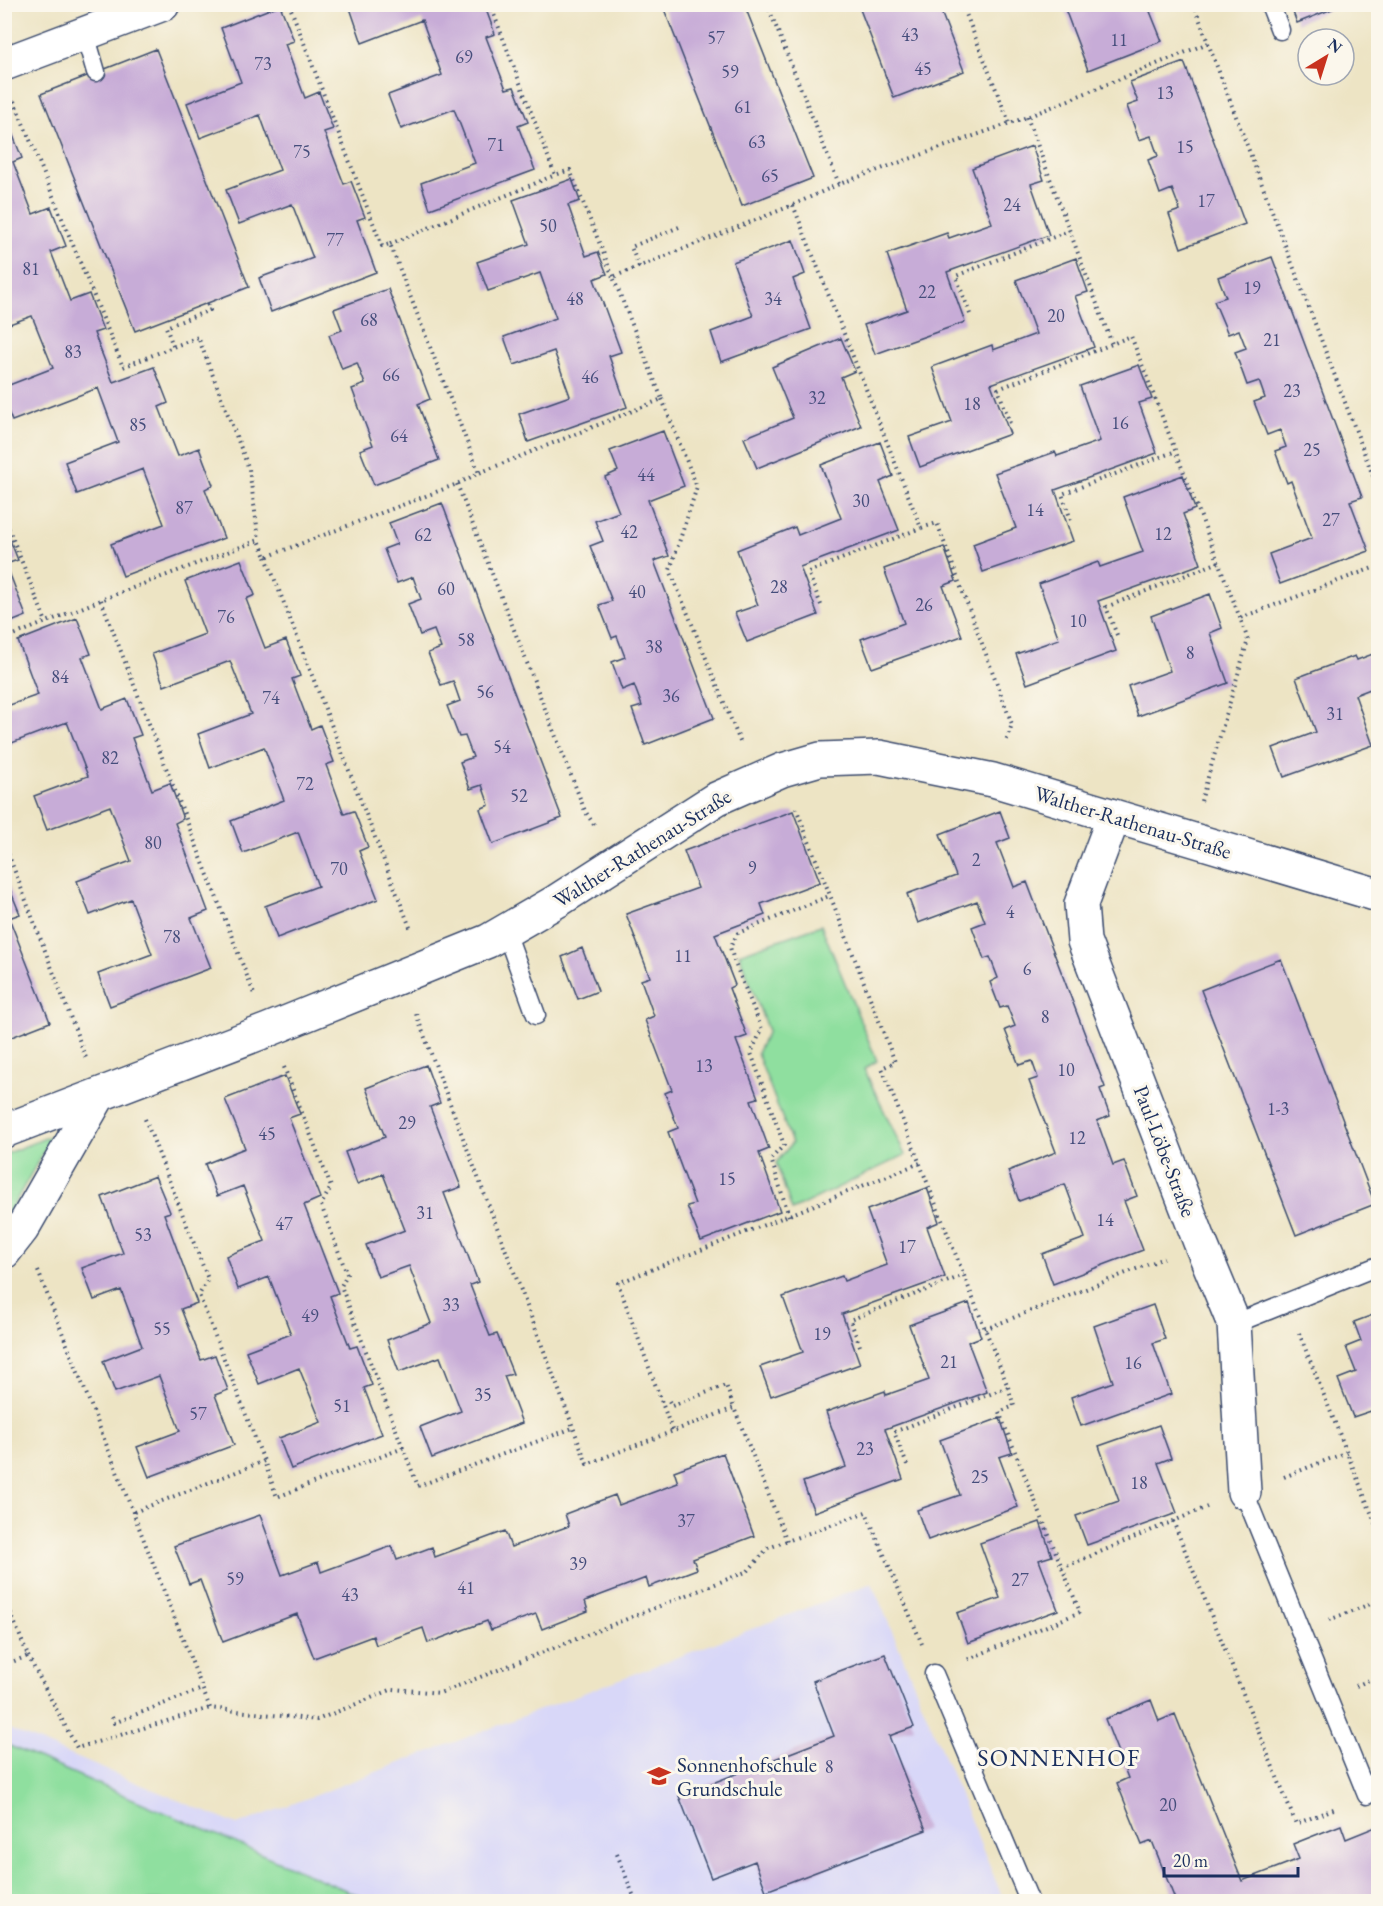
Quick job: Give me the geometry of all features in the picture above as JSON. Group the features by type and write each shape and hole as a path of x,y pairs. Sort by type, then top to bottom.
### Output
{"street":[{"path":"4,64 163,4"},
{"name":"Walther-Rathenau-Straße","path":"4,1131 488,942 716,799 768,775 820,759 879,758 993,780 1378,895"},
{"name":"Paul-Löbe-Straße","path":"1114,816 1080,904 1084,941 1234,1324 1244,1492"},
{"path":"13,1241 99,1095"}],"lane":[{"path":"1270,4 1280,30"},
{"path":"85,34 96,72"},
{"path":"506,932 536,1015"},
{"path":"1234,1324 1378,1266"},
{"path":"1244,1492 1367,1795"},
{"path":"934,1674 1030,1902"}],"path":[{"path":"4,1596 28,1656 77,1748 210,1708 317,1720 393,1689 440,1693 748,1571 768,1548 866,1512 934,1674 1080,1612 999,1412 1014,1406 1008,1387 882,1068 895,1062 829,896 670,570 697,487 570,170 382,246 289,4"},
{"path":"490,4 555,175"},
{"path":"767,4 838,184"},
{"path":"962,4 1009,122"},
{"path":"1194,4 1375,481 1378,480"},
{"path":"613,277 793,205 838,184 1027,117 1208,43"},
{"path":"13,99 123,367 198,337 249,469 259,540 587,1464 734,1408"},
{"path":"1027,117 1112,344"},
{"path":"793,205 921,528"},
{"path":"639,267 631,248 679,227 677,223"},
{"path":"970,314 956,276 1070,231"},
{"path":"390,244 479,473"},
{"path":"173,346 166,327 210,310 207,304"},
{"path":"1010,423 998,389 1131,336 1248,640 1189,840"},
{"path":"266,557 457,484 662,399"},
{"path":"1071,520 1062,494 1176,452"},
{"path":"457,484 585,811 618,861"},
{"path":"4,517 46,622"},
{"path":"821,604 808,572 937,523 1012,724 993,780"},
{"path":"4,639 259,540"},
{"path":"1117,635 1106,607 1219,562"},
{"path":"1240,618 1378,566"},
{"path":"4,843 99,1095"},
{"path":"789,1216 771,1159 784,1145 751,1053 762,1029 730,946 738,933 829,896"},
{"path":"130,1082 208,1279 199,1295 278,1497 403,1448 418,1486 573,1428"},
{"path":"672,1430 618,1283 920,1163"},
{"path":"13,1241 134,1512 210,1708"},
{"path":"985,1329 1200,1242"},
{"path":"860,1346 850,1320 964,1275"},
{"path":"1287,1302 1378,1530"},
{"path":"669,1401 672,1406 726,1385 787,1541"},
{"path":"907,1465 894,1431 1008,1387"},
{"path":"134,1512 264,1461"},
{"path":"1173,1521 1296,1824 1367,1795"},
{"path":"1061,1568 1162,1525"},
{"path":"1300,1632 1378,1600"},
{"path":"4,1665 28,1656"},
{"path":"112,1717 114,1723 202,1689"},
{"path":"617,1854 636,1902"}],"shaded area":[{"name":"Sonnenhofschule Grundschule","path":"872,1583 1004,1901 5,1901 4,1727 237,1825"}],"green space":[{"path":"821,925 877,1061 864,1069 905,1155 792,1210 776,1163 792,1143 757,1053 768,1031 739,954"},
{"path":"53,1135 5,1220 5,1154"},
{"path":"5,1744 371,1901 5,1901"}],"building":[{"path":"358,4 484,4 495,34 486,37 506,89 514,87 528,122 518,126 535,170 430,209 421,183 475,163 454,109 401,129 388,95 442,75 422,20 362,43 350,8"},
{"path":"662,4 744,4 813,178 742,206"},
{"path":"858,4 938,4 964,71 894,98"},
{"path":"1063,4 1147,4 1162,41 1088,70"},
{"path":"1290,4 1336,4 1337,7 1297,23"},
{"path":"280,5 294,41 285,44 305,98 319,92 333,129 324,132 344,184 351,181 365,217 357,220 376,272 271,312 259,278 313,258 292,204 239,224 226,190 280,170 260,115 200,138 187,103 241,82 221,28"},
{"path":"156,49 249,287 135,331 41,94"},
{"path":"1184,62 1245,224 1181,248 1169,214 1180,210 1172,189 1160,194 1148,160 1158,156 1151,136 1139,140 1127,106 1138,102 1130,82"},
{"path":"8,123 22,158 13,162 33,214 51,207 66,246 51,252 70,301 89,294 103,330 94,333 113,382 154,367 168,403 159,407 178,456 199,448 213,485 205,489 224,538 123,576 111,544 164,524 143,469 77,494 65,462 118,442 98,388 12,421 4,401 4,387 53,368 32,316 4,326 4,124"},
{"path":"1032,146 1044,180 1031,184 1049,235 947,272 965,322 875,354 864,325 907,310 887,254 947,233 949,238 992,223 972,168"},
{"path":"572,179 580,201 568,205 586,256 598,252 607,274 594,279 621,352 609,356 627,407 528,442 519,414 570,396 554,351 514,365 504,337 556,318 540,273 488,291 477,262 529,244 513,200"},
{"path":"793,240 805,274 793,279 811,329 721,362 711,332 753,316 733,262"},
{"path":"1272,257 1362,497 1350,501 1369,551 1280,584 1269,554 1312,538 1291,481 1287,483 1275,451 1286,447 1280,430 1267,435 1254,402 1265,398 1259,381 1247,385 1235,352 1246,348 1239,330 1228,334 1214,301 1226,297 1218,277"},
{"path":"1076,258 1088,292 1075,296 1094,347 991,384 1010,434 920,467 909,437 952,422 932,367 992,345 993,350 1036,334 1016,280"},
{"path":"388,289 430,399 418,404 439,460 374,485 360,450 373,445 352,389 365,384 357,363 342,369 329,335 342,330 334,309"},
{"path":"841,338 855,371 841,377 861,426 757,468 744,438 793,418 772,367"},
{"path":"1139,365 1152,399 1139,403 1157,453 1055,490 1073,541 983,572 973,544 1016,528 995,473 1055,452 1057,456 1100,441 1080,386"},
{"path":"663,431 684,486 648,500 669,556 654,561 714,718 645,745 632,709 642,706 634,685 622,690 612,662 625,657 617,636 612,638 599,605 612,601 590,546 603,541 595,521 619,512 605,477 618,471 610,451"},
{"path":"880,442 893,476 880,482 899,530 800,567 818,615 747,642 735,613 758,605 737,550 795,527 798,535 841,518 821,465"},
{"path":"1183,475 1195,509 1183,514 1201,564 1098,601 1116,651 1027,684 1016,654 1059,639 1039,584 1098,562 1100,567 1143,552 1123,497"},
{"path":"442,503 562,818 493,844 480,809 489,805 482,785 470,789 460,762 473,757 465,736 459,737 447,706 460,701 453,681 441,685 428,653 441,648 434,630 420,635 408,604 421,599 413,577 397,583 384,549 397,544 389,523"},
{"path":"4,525 18,560 6,564 26,616 4,625"},
{"path":"944,547 956,581 943,586 962,636 872,668 861,639 904,623 884,569"},
{"path":"241,560 255,595 246,599 265,648 286,640 300,676 292,679 311,729 320,725 334,762 326,765 344,814 354,811 368,847 359,851 378,899 277,938 265,906 318,886 298,832 243,853 231,821 284,800 264,747 210,768 198,734 251,714 230,661 164,686 152,654 205,634 185,581"},
{"path":"1210,594 1222,628 1210,633 1228,683 1138,716 1128,686 1170,671 1151,616"},
{"path":"77,618 91,654 82,657 102,709 127,699 141,735 132,738 152,790 170,783 183,819 175,823 208,911 191,918 211,968 110,1006 98,974 152,954 131,899 90,915 77,881 131,861 110,806 47,830 34,796 88,776 67,722 4,746 4,707 38,695 18,641"},
{"path":"1378,652 1378,686 1355,695 1373,745 1284,777 1273,748 1316,732 1296,678 1355,656 1357,660"},
{"path":"793,811 820,882 761,904 765,915 715,934 735,985 729,988 747,1036 736,1040 758,1098 751,1100 769,1149 759,1153 780,1211 701,1241 687,1206 695,1204 668,1132 678,1128 665,1093 672,1090 645,1020 654,1016 641,980 650,977 626,914 698,888 684,851"},
{"path":"1000,811 1010,838 997,843 1014,887 1027,882 1105,1087 1100,1089 1110,1116 1097,1121 1113,1165 1124,1161 1137,1196 1124,1201 1143,1250 1053,1284 1042,1254 1085,1238 1065,1184 1019,1201 1008,1171 1056,1152 1029,1081 1038,1078 1032,1061 1019,1065 1005,1030 1015,1026 1007,1006 1000,1008 990,982 998,978 990,957 984,959 972,927 985,922 977,901 918,923 907,894 956,876 940,834"},
{"path":"4,875 20,914 9,918 50,1022 4,1040"},
{"path":"582,948 598,991 578,999 562,957"},
{"path":"1281,959 1375,1204 1296,1235 1201,990"},
{"path":"426,1065 440,1103 430,1107 461,1187 444,1193 478,1282 470,1285 490,1336 497,1334 513,1374 504,1376 522,1423 432,1458 420,1427 461,1411 440,1357 399,1372 387,1340 431,1323 409,1266 378,1277 366,1245 405,1230 383,1174 357,1184 345,1152 385,1137 366,1088"},
{"path":"285,1076 300,1114 289,1118 320,1198 304,1205 338,1293 330,1296 350,1348 357,1346 372,1385 364,1388 382,1434 291,1469 279,1438 321,1422 299,1368 259,1384 246,1351 291,1334 269,1277 238,1289 226,1256 265,1241 243,1186 217,1196 205,1164 245,1148 225,1099"},
{"path":"155,1176 170,1212 164,1214 197,1303 181,1309 201,1360 215,1355 228,1390 215,1395 234,1445 149,1477 137,1447 180,1431 159,1376 115,1392 103,1361 142,1346 121,1290 94,1300 82,1268 123,1253 102,1197"},
{"path":"927,1188 939,1222 927,1227 945,1277 842,1314 860,1364 771,1396 760,1367 803,1352 783,1297 842,1276 844,1281 887,1265 867,1210"},
{"path":"969,1303 981,1337 968,1342 987,1392 885,1429 903,1479 814,1512 803,1482 846,1467 826,1412 885,1391 886,1395 929,1380 909,1325"},
{"path":"1153,1305 1165,1339 1153,1343 1171,1394 1081,1426 1071,1397 1113,1382 1094,1326"},
{"path":"1378,1313 1378,1430 1371,1411 1353,1417 1338,1379 1356,1372 1346,1347 1361,1341 1354,1322"},
{"path":"1000,1418 1012,1453 999,1457 1018,1507 928,1540 917,1510 960,1495 940,1440"},
{"path":"1159,1425 1171,1458 1158,1463 1177,1513 1087,1545 1076,1516 1119,1501 1099,1446"},
{"path":"723,1453 754,1536 693,1559 697,1569 649,1587 646,1578 585,1601 588,1611 542,1629 536,1614 491,1630 487,1621 428,1643 423,1628 376,1645 373,1636 314,1658 297,1614 223,1642 200,1580 189,1584 174,1546 260,1515 282,1575 318,1562 321,1572 392,1546 397,1560 432,1547 435,1557 505,1531 511,1547 569,1526 565,1514 615,1495 619,1505 678,1483 674,1471"},
{"path":"1040,1522 1052,1556 1039,1560 1058,1610 968,1643 957,1613 1000,1598 980,1543"},
{"path":"885,1654 914,1727 889,1736 926,1830 766,1891 755,1861 711,1878 679,1796 834,1736 813,1681"},
{"path":"1151,1700 1159,1721 1175,1714 1242,1881 1299,1859 1293,1844 1341,1825 1346,1839 1378,1826 1378,1902 1176,1902 1152,1841 1142,1845 1117,1783 1128,1778 1105,1719"}],"place":[{"name":"Sonnenhofschule Grundschule","path":"659,1776"}],"district":[{"name":"SONNENHOF","path":"1059,1757"}]}
